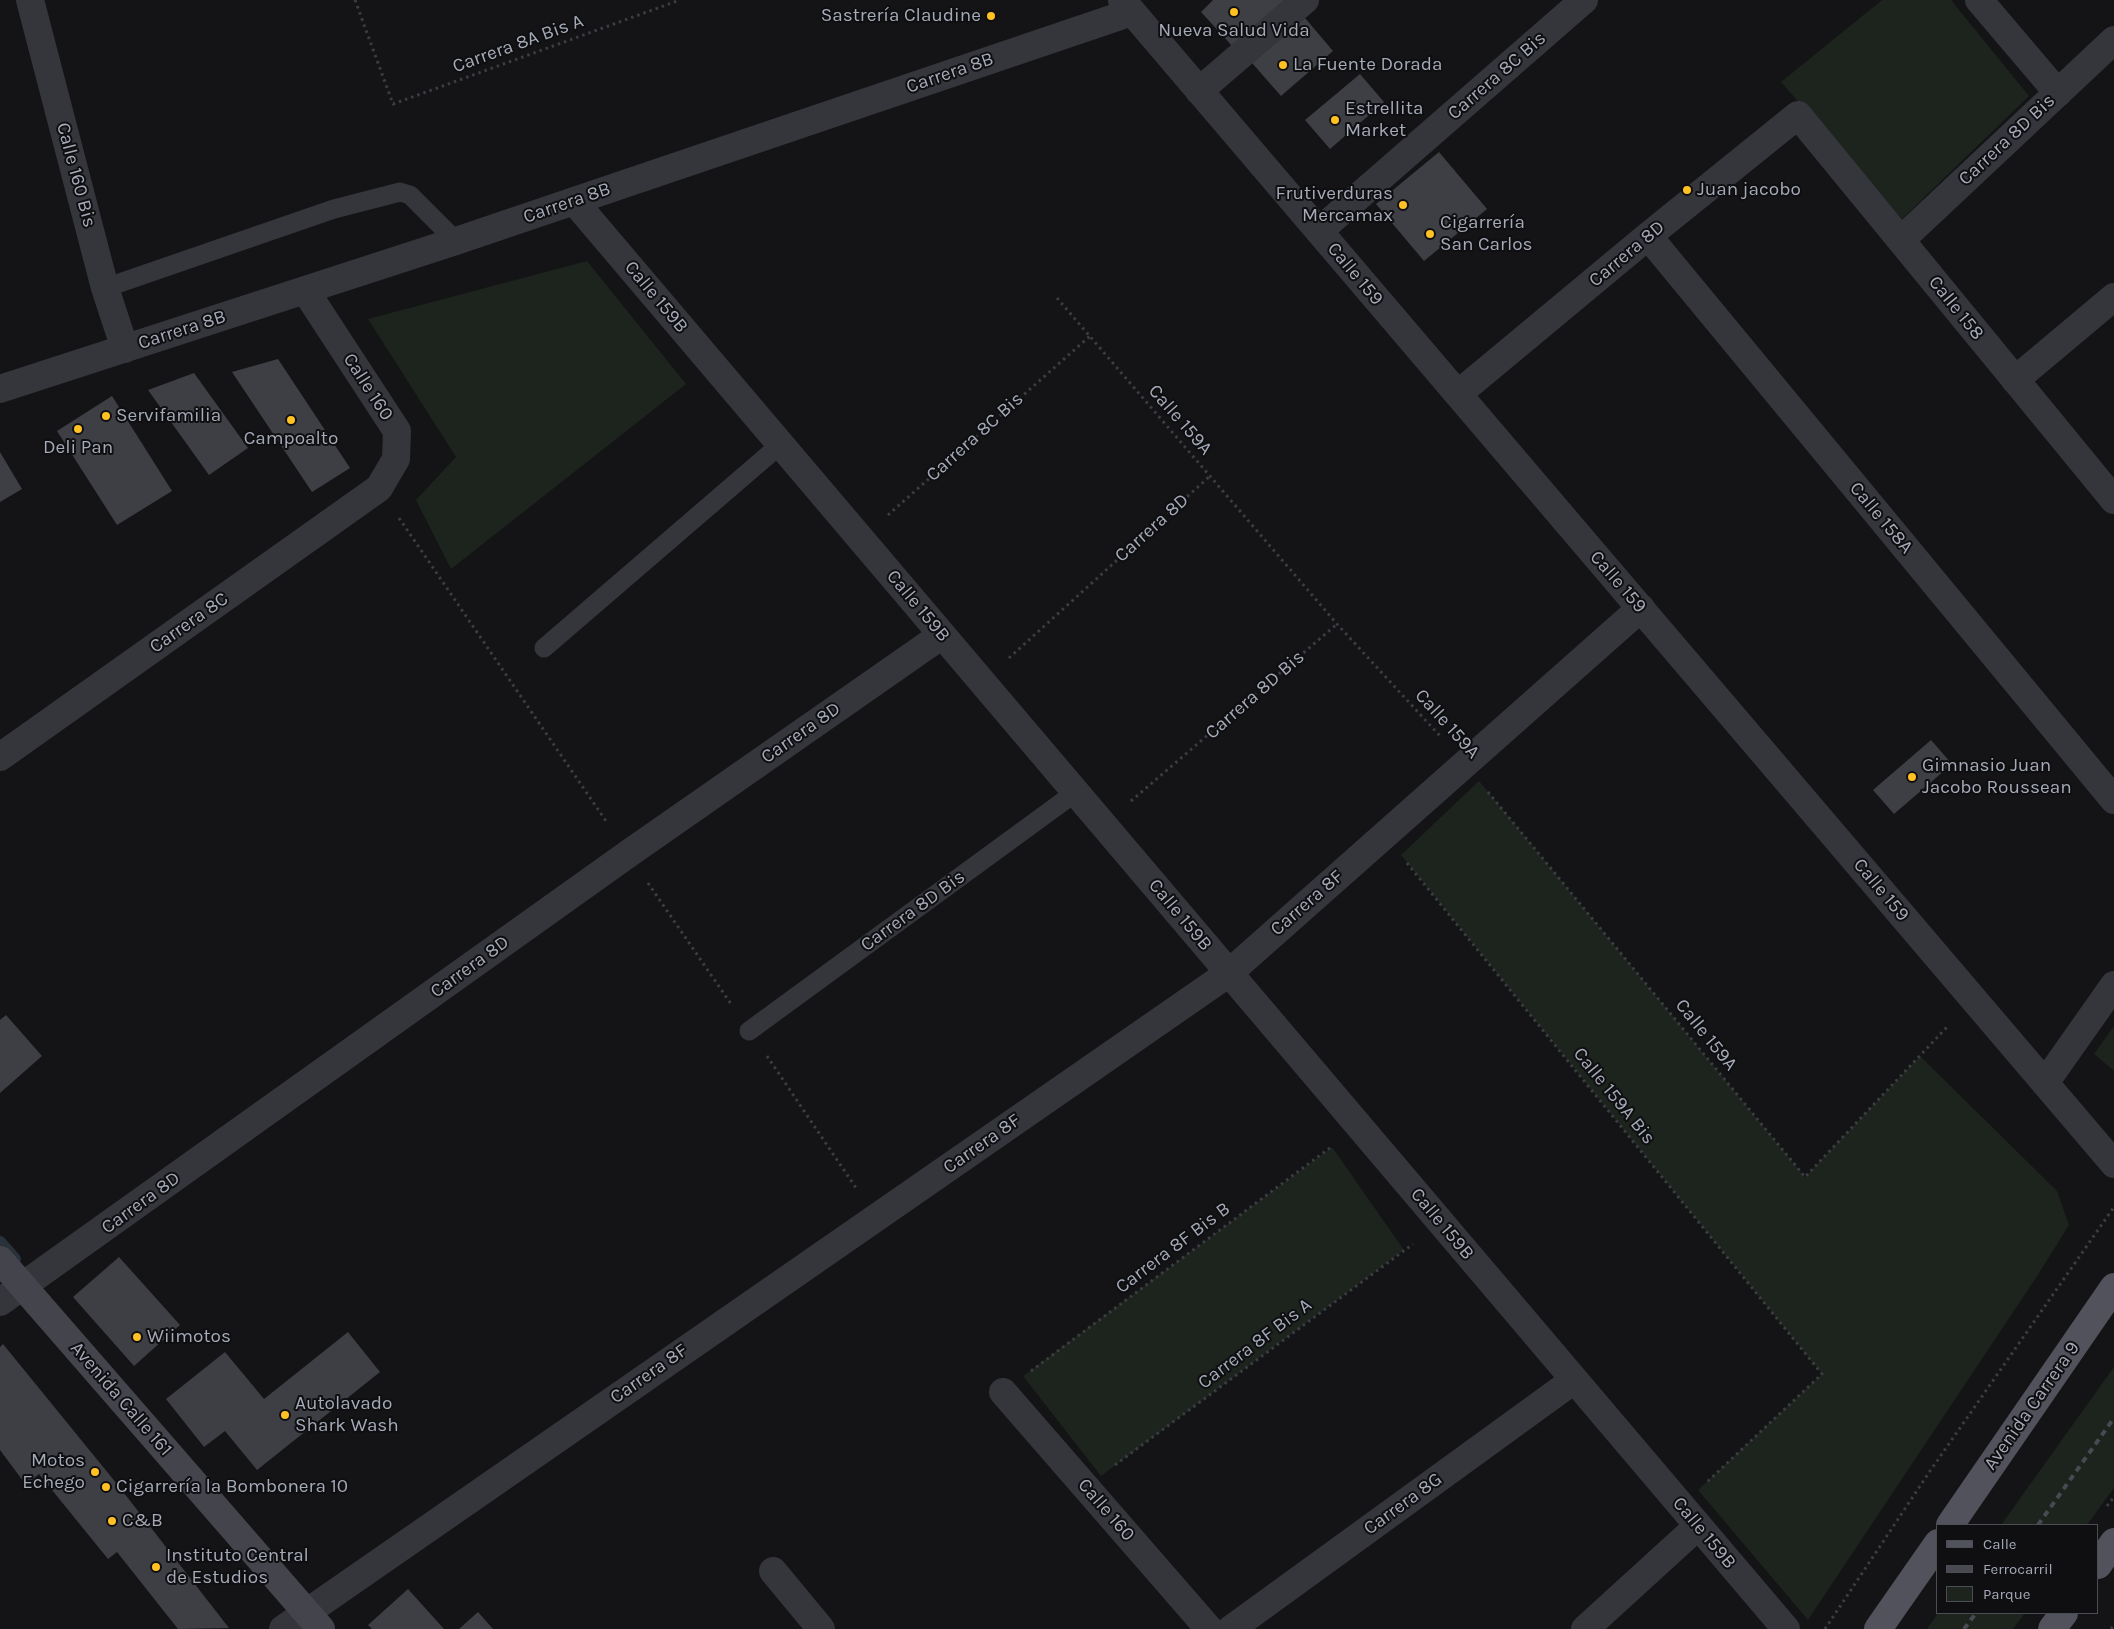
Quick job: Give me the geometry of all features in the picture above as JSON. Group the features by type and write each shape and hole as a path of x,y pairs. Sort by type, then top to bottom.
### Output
{"main road":[{"name":"Avenida Calle 161","path":"0,1260 313,1621"},
{"name":"Avenida Carrera 9","path":"1951,1524 2114,1287"},
{"path":"2099,1564 2114,1542"},
{"path":"1878,1629 1936,1546"},
{"path":"2052,1629 2063,1614"}],"street":[{"name":"Calle 160 Bis","path":"30,0 105,288 125,349"},
{"path":"1200,91 1305,0"},
{"name":"Carrera 8C Bis","path":"1319,231 1584,0"},
{"path":"1979,0 2058,93"},
{"name":"Calle 159","path":"1127,6 2114,1164"},
{"name":"Carrera 8B","path":"0,389 574,201 1127,6"},
{"name":"Carrera 8D Bis","path":"1901,240 2114,40"},
{"name":"Calle 158","path":"1798,116 2114,500"},
{"name":"Carrera 8D","path":"1458,394 1648,236 1798,116"},
{"name":"Calle 159B","path":"574,201 1786,1629"},
{"name":"Calle 158A","path":"1648,236 2114,800"},
{"name":"Calle 160","path":"305,290 397,431 396,459 379,488"},
{"path":"2015,380 2114,297"},
{"name":"Carrera 8C","path":"0,757 379,488"},
{"name":"Carrera 8F","path":"283,1629 313,1621 1229,972 1641,608"},
{"name":"Carrera 8D","path":"0,1302 620,859 942,635"},
{"path":"2045,1083 2114,985"},
{"name":"Carrera 8G","path":"1231,1629 1574,1380"},
{"name":"Calle 160","path":"1003,1392 1209,1629"},
{"path":"1585,1629 1690,1516"},
{"path":"773,1571 821,1629"}],"lane":[{"path":"105,288 334,208 400,192 410,195 456,241"},
{"path":"544,648 782,444"},
{"name":"Carrera 8D Bis","path":"749,1030 1076,792"}],"path":[{"name":"Carrera 8A Bis A","path":"356,0 393,104 680,0"},
{"name":"Calle 159A","path":"1057,298 1337,624 1465,763 1805,1177 1974,999"},
{"name":"Carrera 8C Bis","path":"861,539 1090,336"},
{"name":"Carrera 8D","path":"982,682 1210,476"},
{"name":"Carrera 8D Bis","path":"1104,825 1337,624"},
{"name":"Calle 159A Bis","path":"1384,835 1822,1374 1690,1516"},
{"name":"Carrera 8F Bis B","path":"1003,1392 1359,1126"},
{"path":"1826,1629 1930,1471 2114,1207"},
{"name":"Carrera 8F Bis A","path":"1086,1486 1441,1222"},
{"path":"2111,1629 2114,1624"}],"green space":[{"path":"1882,0 1951,0 2029,96 1902,219 1781,82"},
{"path":"587,261 686,384 451,569 416,500 456,457 368,319"},
{"path":"1479,781 1805,1177 1920,1056 2057,1191 2069,1225 1808,1620 1698,1490 1822,1374 1401,855"},
{"path":"2114,1026 2114,1071 2094,1054"},
{"path":"1332,1147 1404,1250 1101,1476 1023,1376"},
{"path":"2114,1367 2114,1488 2088,1524 2002,1524"},
{"path":"1937,1614 2024,1614 2013,1629 1927,1629"}],"building":[{"path":"1213,0 1284,0 1233,47 1201,12"},
{"path":"1305,18 1333,51 1281,96 1252,63"},
{"path":"1360,74 1384,102 1330,149 1305,120"},
{"path":"1439,152 1487,209 1424,261 1376,204"},
{"name":"Campoalto","path":"278,359 350,468 312,492 232,372"},
{"path":"194,373 248,448 209,475 148,390"},
{"path":"112,396 172,491 117,525 57,431"},
{"path":"0,452 22,489 0,502"},
{"name":"Gimnasio Juan Jacobo Roussean","path":"1931,740 1952,764 1894,814 1873,790"},
{"path":"6,1015 42,1056 0,1093 0,1020"},
{"path":"119,1257 180,1325 134,1366 73,1297"},
{"name":"Autolavado Shark Wash","path":"348,1332 380,1372 257,1470 225,1431 204,1447 166,1399 225,1352 264,1399"},
{"path":"3,1344 117,1484 229,1628 178,1629 117,1552 108,1559 39,1474 26,1485 0,1450 0,1347"},
{"path":"408,1589 444,1629 372,1629 368,1625"},
{"path":"478,1612 493,1629 459,1629"}],"waterway":[{"path":"0,1242 15,1259"}],"railway":[{"path":"2039,1524 2114,1418"},
{"path":"1964,1629 1975,1614"}],"place":[{"name":"Nueva Salud Vida","path":"1234,12"},
{"name":"Sastrería Claudine","path":"991,16"},
{"name":"La Fuente Dorada","path":"1283,65"},
{"name":"Estrellita Market","path":"1335,120"},
{"name":"Juan jacobo","path":"1687,190"},
{"name":"Frutiverduras Mercamax","path":"1403,205"},
{"name":"Cigarrería San Carlos","path":"1430,234"},
{"name":"Servifamilia","path":"106,416"},
{"name":"Campoalto","path":"291,420"},
{"name":"Deli Pan","path":"78,429"},
{"name":"Gimnasio Juan Jacobo Roussean","path":"1912,777"},
{"name":"Wiimotos","path":"137,1337"},
{"name":"Autolavado Shark Wash","path":"285,1415"},
{"name":"Motos Echego","path":"95,1472"},
{"name":"Cigarrería la Bombonera 10","path":"106,1487"},
{"name":"C&B","path":"112,1521"},
{"name":"Instituto Central de Estudios","path":"156,1567"}]}
